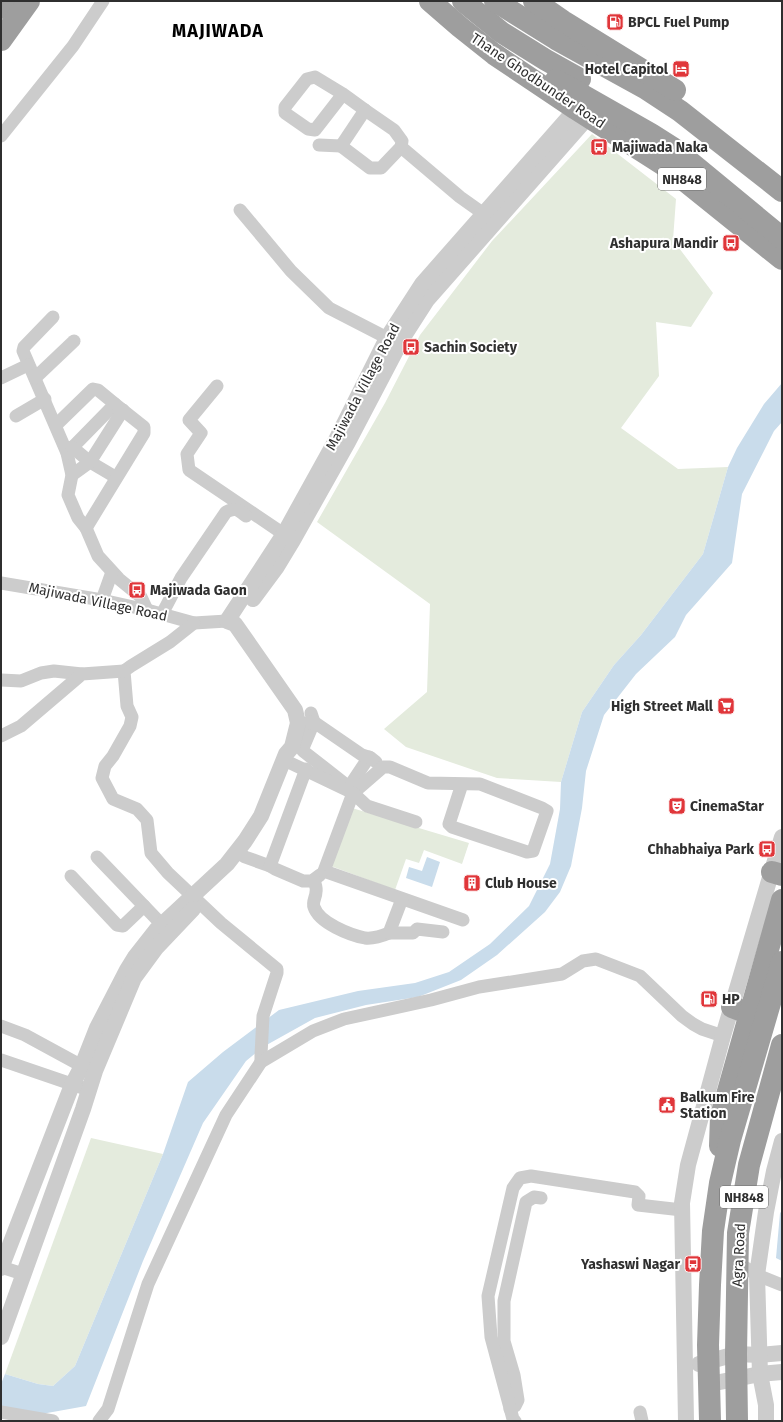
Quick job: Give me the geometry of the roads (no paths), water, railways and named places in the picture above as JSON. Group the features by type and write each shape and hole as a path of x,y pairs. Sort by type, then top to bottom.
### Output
{"highway":[{"path":"1,8 6,1"},
{"path":"1,40 29,1"},
{"name":"Thane Ghodbunder Road","path":"430,1 494,54 582,113 670,169 782,259"},
{"path":"448,1 523,61 673,148 782,238"},
{"path":"463,1 501,32 666,128 702,155 782,220"},
{"path":"495,1 556,40 645,88 680,111 782,191"},
{"path":"534,1 563,21 655,76 688,98 746,145 782,191"},
{"name":"NH848","path":"710,1421 710,1384 708,1362 710,1285 713,1231 720,1183 712,1114 741,1011 782,900"},
{"path":"720,1183 730,1140 782,962"},
{"name":"Agra Road","path":"737,1421 736,1354 738,1233 749,1165 782,1045"}],"street":[{"path":"1,136 73,46 103,1"},
{"path":"319,145 341,146 370,168 380,168 401,147 402,141 394,130 343,94"},
{"path":"341,146 365,110"},
{"name":"Majiwada Village Road","path":"1,583 102,600 147,610 194,624 231,623 286,538 336,440 393,341 418,301 422,284 490,218 582,113"},
{"path":"401,147 460,197 490,218"},
{"path":"240,210 291,272 329,308 393,341"},
{"path":"53,317 24,347 23,350 28,365 56,425 70,450 72,475 68,495 78,518 86,528 98,556 112,572 141,597 147,610"},
{"path":"35,378 74,341"},
{"path":"1,378 28,365"},
{"path":"217,386 189,420 202,433 187,454 189,470 286,538"},
{"path":"56,425 93,389 98,390 144,427 144,433 86,528"},
{"path":"16,416 44,399"},
{"path":"70,450 119,407"},
{"path":"72,475 90,462 119,407"},
{"path":"70,450 112,475"},
{"path":"162,614 181,578 226,512 232,509 238,510 286,538"},
{"path":"102,600 112,572"},
{"path":"23,1274 1,1267 72,1085 89,1068 134,978 156,948 166,929 261,834 265,817 301,765 298,723 295,710 231,623"},
{"name":"Majiwada Village Road","path":"124,672 131,666 170,642 194,624"},
{"path":"1,680 21,680 41,673 54,671 82,674 124,672 127,706 132,716 130,726 113,756 105,766 102,778 112,799 137,808 147,820 151,854 168,873 221,923 277,969 263,1016 261,1058 226,1115 148,1284 108,1409 95,1421"},
{"path":"1,736 21,726 82,674"},
{"path":"298,723 312,718"},
{"path":"312,718 362,755 383,767 390,767 428,782 480,784 547,811 533,851 527,852 452,827 449,824 462,784"},
{"path":"270,866 301,765 303,748 311,732 312,718"},
{"path":"301,765 349,786 369,758"},
{"path":"301,765 353,793 367,806 416,822"},
{"path":"241,855 303,881 314,880 324,871 353,793 383,767"},
{"path":"686,1421 682,1202 688,1165 712,1114 723,1036 741,1011 777,873 782,837"},
{"path":"97,857 166,929"},
{"path":"324,871 463,920"},
{"path":"71,876 117,925 123,926 144,906"},
{"path":"314,880 317,890 313,904 314,909 322,919 333,927 366,938 380,937 389,933 413,933 417,929 443,932"},
{"path":"389,933 402,899"},
{"path":"261,1058 313,1032 344,1019 431,1000 479,987 562,974 582,961 596,959 640,976 682,1016 693,1024 702,1029 723,1036"},
{"path":"1,1026 25,1035 89,1068"},
{"path":"1,1060 89,1090"},
{"path":"1,1337 84,1109 89,1090 89,1068"},
{"path":"766,1421 766,1405 760,1374 757,1275 766,1212 774,1171 782,1142"},
{"path":"512,1415 491,1337 488,1296 513,1188 520,1178 532,1176 635,1192 639,1196 634,1205 682,1210"},
{"path":"512,1415 518,1400 514,1375 504,1341 504,1301 526,1202 534,1197 541,1198"},
{"path":"738,1263 757,1275 782,1285"},
{"path":"685,1367 736,1354 760,1355 782,1353"},
{"path":"710,1384 760,1374 782,1372"},
{"path":"1,1412 53,1421"}],"water":[{"path":"782,383 782,422 774,431 742,494 732,563 686,615 675,637 636,674 604,715 586,771 582,808 571,866 560,892 545,912 497,955 461,980 418,997 366,1005 315,1018 263,1047 246,1061 203,1123 143,1261 86,1406 36,1415 1,1411 1,1384 5,1374 38,1384 53,1386 75,1366 163,1154 188,1082 223,1052 279,1010 358,991 415,983 449,972 490,944 529,906 550,864 560,809 561,782 582,712 614,665 641,635 703,554 728,467 737,448 764,404"},
{"path":"427,857 440,862 432,887 406,878 409,867 422,871"},
{"path":"782,1211 782,1261 776,1258 780,1213"}],"place":[{"name":"BPCL Fuel Pump","path":"615,22"},
{"name":"Hotel Capitol","path":"681,69"},
{"name":"Majiwada Naka","path":"599,147"},
{"name":"Ashapura Mandir","path":"731,243"},
{"name":"Sachin Society","path":"411,347"},
{"name":"Majiwada Gaon","path":"137,590"},
{"name":"High Street Mall","path":"726,706"},
{"name":"CinemaStar","path":"677,806"},
{"name":"Chhabhaiya Park","path":"767,849"},
{"name":"Club House","path":"472,883"},
{"name":"HP","path":"709,999"},
{"name":"Balkum Fire Station","path":"667,1105"},
{"name":"Yashaswi Nagar","path":"693,1264"}],"district":[{"name":"MAJIWADA","path":"218,31"}]}
